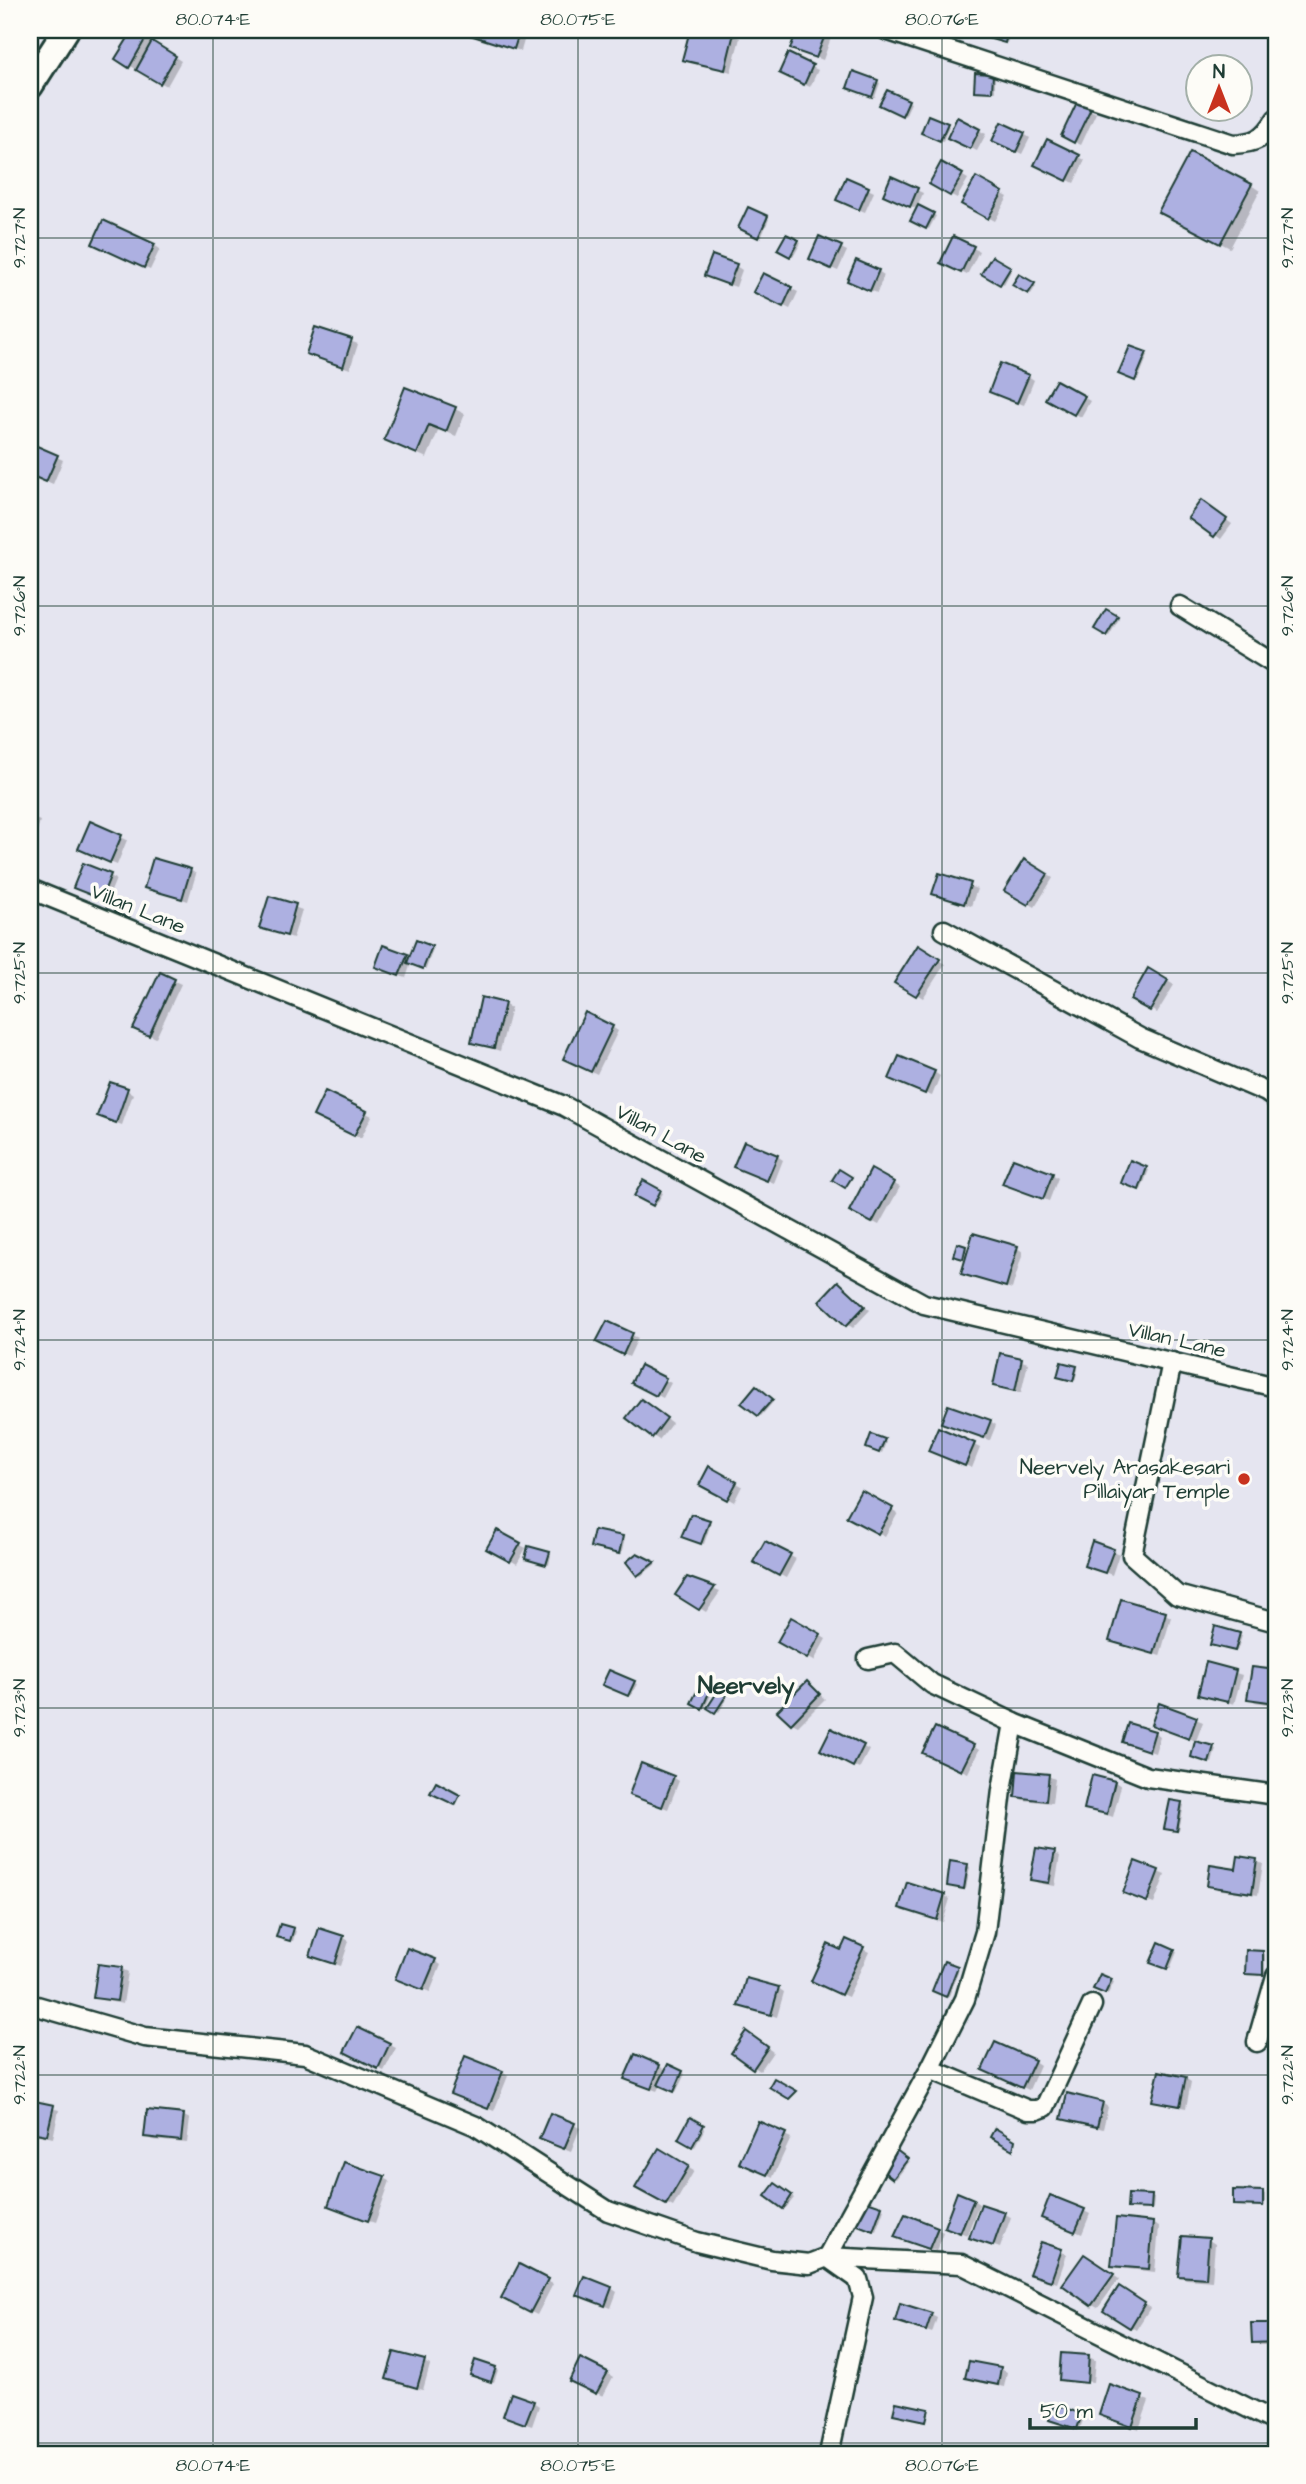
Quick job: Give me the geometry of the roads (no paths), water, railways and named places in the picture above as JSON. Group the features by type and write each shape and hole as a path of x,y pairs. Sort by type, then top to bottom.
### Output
{"street":[{"path":"30,86 66,30"},
{"path":"886,30 1233,144 1252,143 1268,132 1276,119"},
{"path":"1180,606 1276,665"},
{"name":"Villan Lane","path":"30,889 564,1106 924,1304 1276,1387"},
{"path":"944,930 1140,1038 1266,1092 1276,1099"},
{"path":"1172,1362 1132,1555 1177,1595 1276,1622"},
{"path":"868,1659 895,1653 932,1684 1014,1723 1148,1777 1276,1795"},
{"path":"827,2258 965,1999 985,1932 1002,1790 1014,1723"},
{"path":"1257,2042 1276,1976"},
{"path":"30,2004 145,2037 305,2054 476,2126 608,2211 696,2242 772,2260 809,2264 827,2258 961,2264 1276,2422"},
{"path":"930,2069 1028,2110 1045,2107 1092,2005"},
{"path":"827,2258 858,2279 863,2297 829,2454"}],"place":[{"name":"Neervely Arasakesari Pillaiyar Temple","path":"1244,1479"}],"district":[{"name":"Neervely","path":"746,1686"}]}
